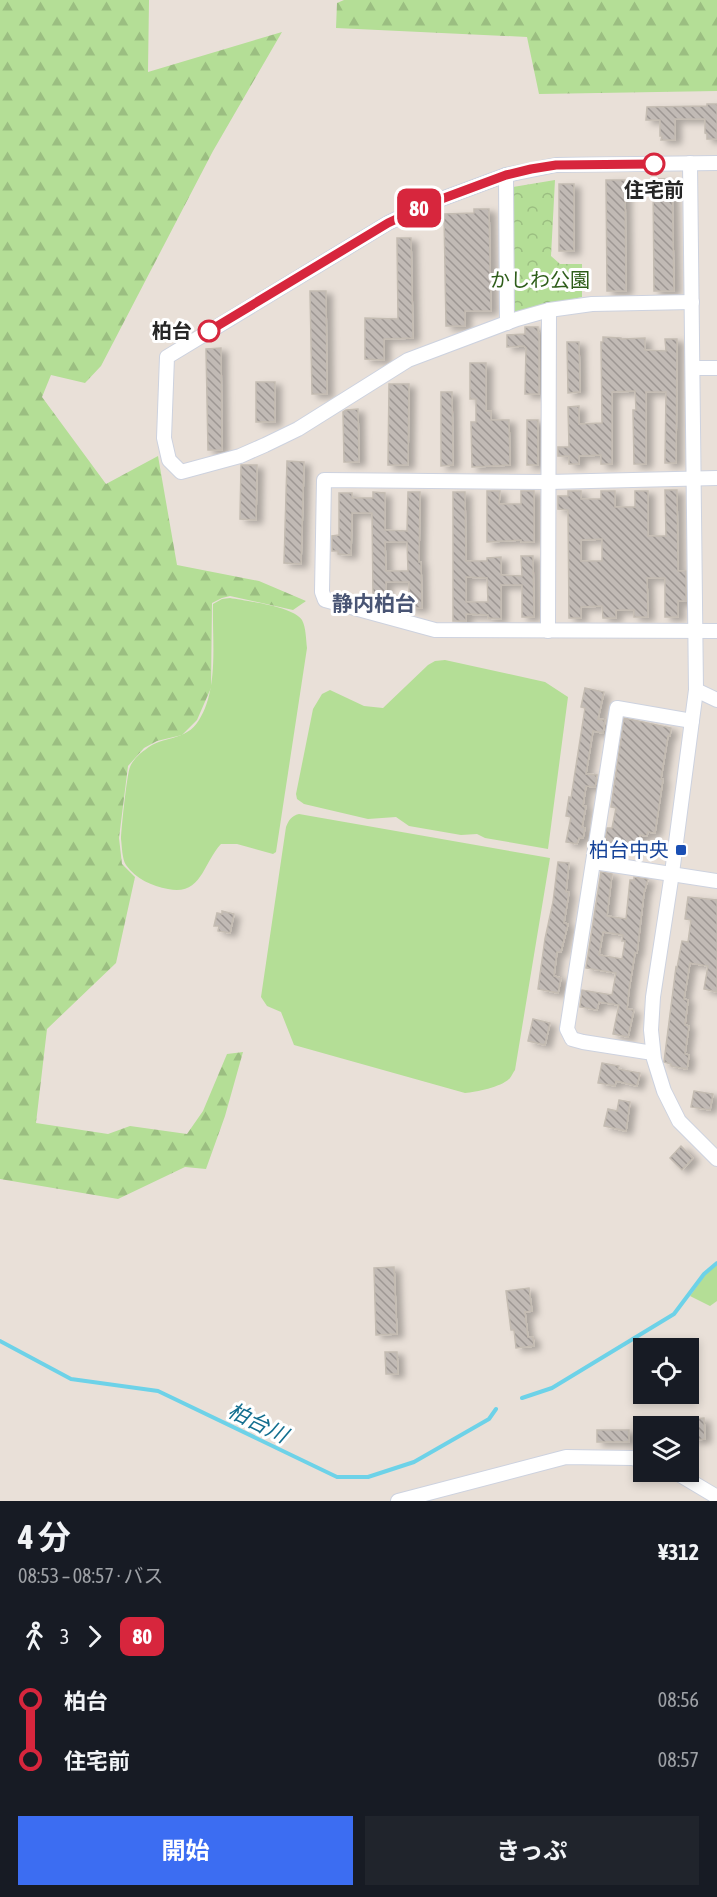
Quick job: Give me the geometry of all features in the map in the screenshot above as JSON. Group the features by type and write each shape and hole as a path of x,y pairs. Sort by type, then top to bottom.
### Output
{"street":[{"path":"690,163 696,690 653,997 651,1029 653,1053 664,1091 679,1120 717,1159"},
{"path":"692,302 592,304 549,310 408,360 298,429 240,456 181,472 169,460 164,438 167,357 388,223 428,204 506,175 556,165 717,164"},
{"path":"506,175 507,323"},
{"path":"548,631 549,310"},
{"path":"693,368 717,368"},
{"path":"717,478 549,482 324,480 322,592 325,600 435,630 717,631"},
{"path":"696,690 717,700"},
{"path":"653,1053 572,1039 567,1029 617,708 692,721"},
{"path":"594,862 717,881"},
{"path":"398,1501 566,1457 633,1458"},
{"path":"692,1482 717,1497"}],"green space":[{"path":"0,0 149,0 148,72 282,32 213,151 101,366 85,383 51,375 42,397 106,484 158,456 177,565 259,581 306,601 293,610 230,596 212,603 211,688 197,720 182,735 157,741 144,748 128,766 119,838 122,864 135,877 116,963 47,1029 36,1123 108,1134 130,1126 187,1134 203,1111 227,1054 243,1052 225,1116 206,1169 185,1167 118,1199 0,1179"},
{"path":"344,0 717,0 717,91 539,94 527,37 336,28 337,3"},
{"name":"かしわ公園","path":"555,180 551,256 560,264 582,264 582,297 515,312 513,187"},
{"path":"230,598 289,611 302,620 305,630 307,648 276,852 273,854 237,844 221,844 195,883 179,890 162,888 139,878 126,865 124,859 121,834 129,771 132,762 143,751 152,745 187,732 199,720 212,679 213,604"},
{"path":"445,660 545,682 568,697 548,849 485,838 477,834 461,835 409,826 396,817 368,819 304,804 297,799 296,794 313,709 322,694 330,690 364,706 383,708 428,665 435,661"},
{"path":"299,814 550,858 515,1070 510,1079 494,1087 465,1093 294,1045 281,1012 267,1006 261,997 286,827 294,816"},
{"path":"717,1265 717,1301 710,1306 690,1296 705,1275"}],"building":[{"path":"707,104 717,104 717,139 707,139 705,119 675,119 675,140 661,140 660,120 646,120 647,107 707,106"},
{"path":"653,179 672,179 674,291 654,291"},
{"path":"606,180 625,180 626,291 607,291"},
{"path":"559,184 574,184 574,251 559,251"},
{"path":"474,209 489,209 491,311 465,311 465,326 446,326 444,214 474,213"},
{"path":"397,238 411,238 413,338 384,339 384,360 365,359 365,318 398,319"},
{"path":"310,291 326,291 327,394 312,394"},
{"path":"525,327 538,327 539,394 525,394 526,348 524,346 507,347 507,335 525,334"},
{"path":"603,337 645,338 645,350 666,351 665,339 677,339 676,463 665,463 666,392 646,392 646,464 634,464 635,391 612,392 612,464 601,464 601,455 579,456 579,464 569,464 569,456 558,456 558,447 569,447 568,407 579,406 579,424 602,423 601,342 603,342"},
{"path":"567,342 579,342 580,392 568,393"},
{"path":"221,348 222,450 208,450 206,349"},
{"path":"470,363 486,363 486,411 491,411 491,420 509,420 510,465 472,467 471,422 476,422 476,399 470,399"},
{"path":"256,382 275,382 275,422 256,422"},
{"path":"389,384 409,384 408,465 388,465"},
{"path":"441,392 452,392 453,465 441,466"},
{"path":"358,409 359,462 344,462 343,412"},
{"path":"527,420 538,420 538,465 527,465"},
{"path":"287,461 304,462 301,564 284,563"},
{"path":"241,465 257,465 256,520 240,519"},
{"path":"665,490 677,490 678,571 686,571 686,601 678,601 678,617 665,617 665,578 647,578 648,617 634,617 634,610 616,610 616,618 603,618 602,606 581,607 581,618 569,618 568,510 558,509 558,496 568,496 568,491 581,491 581,499 601,499 601,491 615,491 615,507 635,507 635,491 648,491 648,536 666,536","holes":["602,539 602,561 581,561 581,540"]},
{"path":"487,491 500,491 499,504 521,504 521,491 534,491 534,542 521,542 521,540 487,542"},
{"path":"373,492 385,493 385,530 407,531 408,492 420,492 419,562 421,562 422,608 409,608 409,582 386,582 386,596 373,596 372,513 352,513 351,555 332,551 332,536 339,535 339,493 352,493 352,498 373,498","holes":["385,542 407,542 408,571 386,571"]},
{"path":"453,492 465,492 466,561 487,561 487,558 501,557 501,575 522,576 521,556 533,556 534,617 522,617 522,585 501,585 501,619 488,618 488,615 466,614 466,621 453,621","holes":["466,577 487,578 488,602 466,602"]},
{"path":"585,688 604,692 598,719 605,720 603,733 593,731 586,774 597,775 595,787 586,786 583,806 586,806 582,827 585,828 583,838 579,838 577,844 566,842 571,817 566,816 569,797 571,798 585,708 581,707"},
{"path":"624,718 671,728 661,779 663,779 655,833 648,832 647,836 640,835 638,848 605,842 607,828 612,828 616,808 611,807"},
{"path":"558,862 569,863 566,892 569,892 564,923 568,924 561,952 557,952 554,976 561,978 558,993 538,989"},
{"path":"601,872 612,874 607,916 626,919 630,880 634,880 634,877 648,879 629,990 627,1009 634,1010 628,1037 613,1034 619,1005 599,1002 597,1010 580,1007 582,990 612,995 616,973 586,968","holes":["603,932 623,935 622,941 625,941 622,959 599,955"]},
{"path":"688,897 717,900 717,992 704,989 708,966 690,963 684,999 688,1000 685,1025 689,1026 685,1054 689,1055 687,1069 664,1062 676,967 682,941 688,942 691,920 685,919"},
{"path":"222,911 234,914 230,933 218,931 219,926 214,926 217,913 222,914"},
{"path":"533,1019 550,1023 545,1045 528,1041"},
{"path":"602,1063 640,1073 637,1086 616,1081 615,1086 598,1083"},
{"path":"694,1091 713,1094 710,1110 691,1107"},
{"path":"619,1100 630,1102 626,1131 604,1126 608,1109 617,1111"},
{"path":"681,1146 693,1158 682,1170 670,1158"},
{"path":"394,1267 397,1334 376,1335 374,1268"},
{"path":"529,1288 532,1311 525,1312 528,1337 533,1337 534,1346 516,1348 514,1330 511,1330 506,1291"},
{"path":"385,1352 397,1352 398,1374 386,1374"},
{"path":"699,1418 704,1418 705,1439 699,1440"},
{"path":"597,1430 629,1430 629,1442 597,1442"}],"waterway":[{"name":"柏台川","path":"522,1398 552,1388 674,1314 704,1274 717,1263"},
{"name":"柏台川","path":"0,1341 71,1379 158,1391 337,1477 368,1477 414,1462 489,1419 496,1409"}],"bus line":[{"name":"80","path":"209,331 388,223 428,204 506,175 531,169 556,165 654,164"}],"place":[{"name":"住宅前","path":"654,164"},
{"name":"柏台","path":"209,331"},
{"name":"柏台中央","path":"681,850"}],"district":[{"name":"静内柏台","path":"374,604"}]}
